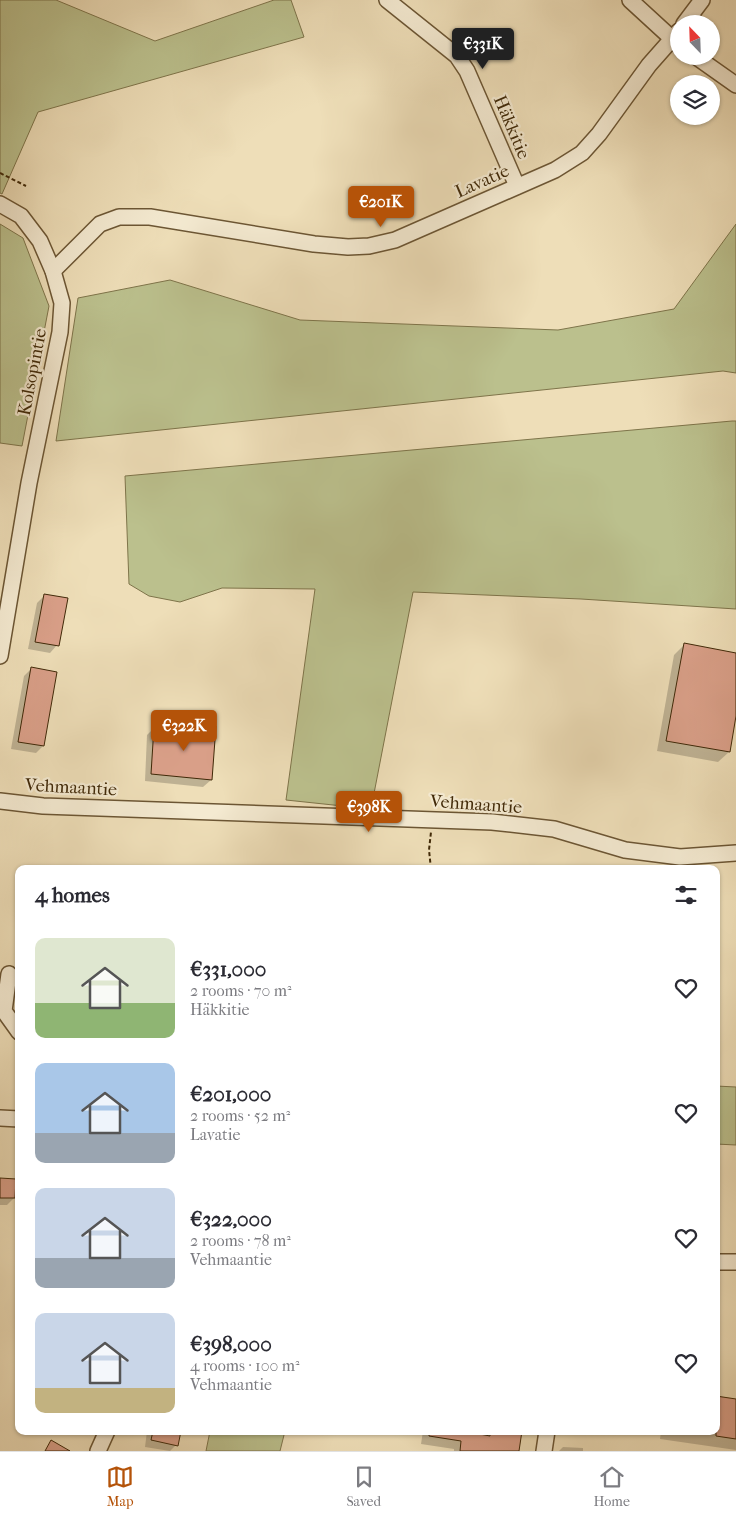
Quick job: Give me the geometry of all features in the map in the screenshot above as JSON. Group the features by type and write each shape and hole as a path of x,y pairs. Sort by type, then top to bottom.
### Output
{"street":[{"name":"Häkkitie","path":"387,0 457,56 467,72 517,186"},
{"path":"630,0 670,33"},
{"path":"691,15 702,0"},
{"name":"Lavatie","path":"52,271 100,224 118,217 150,217 314,244 369,246 395,240 555,170 582,154 599,134 649,65 670,44"},
{"path":"708,65 736,85"},
{"name":"Kolsopintie","path":"0,204 21,216 40,241 62,303 60,332 29,483 0,656"},
{"name":"Vehmaantie","path":"0,801 43,806 492,822 554,829 625,850 680,857 736,853"},
{"path":"9,974 4,1011 15,1026"},
{"path":"0,1118 15,1119"},
{"path":"720,1262 736,1262"},
{"path":"98,1451 105,1435"},
{"path":"544,1451 546,1435"}],"path":[{"path":"0,173 26,186"},
{"path":"430,865 429,850 433,820"}],"green space":[{"path":"0,0 56,0 155,41 274,0 291,0 304,37 38,112 2,194 0,193"},
{"path":"0,224 23,238 49,306 22,446 0,443"},
{"path":"736,224 736,373 723,371 56,441 78,298 170,280 300,320 558,330 674,309"},
{"path":"736,421 736,609 581,599 413,592 371,809 286,800 315,589 222,588 180,602 149,596 129,584 125,476"},
{"path":"720,1086 736,1087 736,1145 720,1144"},
{"path":"209,1435 284,1435 280,1451 206,1451"}],"building":[{"path":"44,594 68,598 59,646 35,642"},
{"path":"684,643 736,653 736,716 730,752 666,741"},
{"path":"31,667 57,672 44,746 18,742"},
{"path":"216,726 212,780 151,774 154,727"},
{"path":"0,1178 15,1179 15,1198 0,1198"},
{"path":"720,1397 736,1399 736,1439 716,1436 720,1435"},
{"path":"152,1435 180,1435 178,1446 151,1440"},
{"path":"521,1435 519,1451 460,1451 461,1441 429,1436"},
{"path":"51,1440 70,1451 45,1451"}]}
